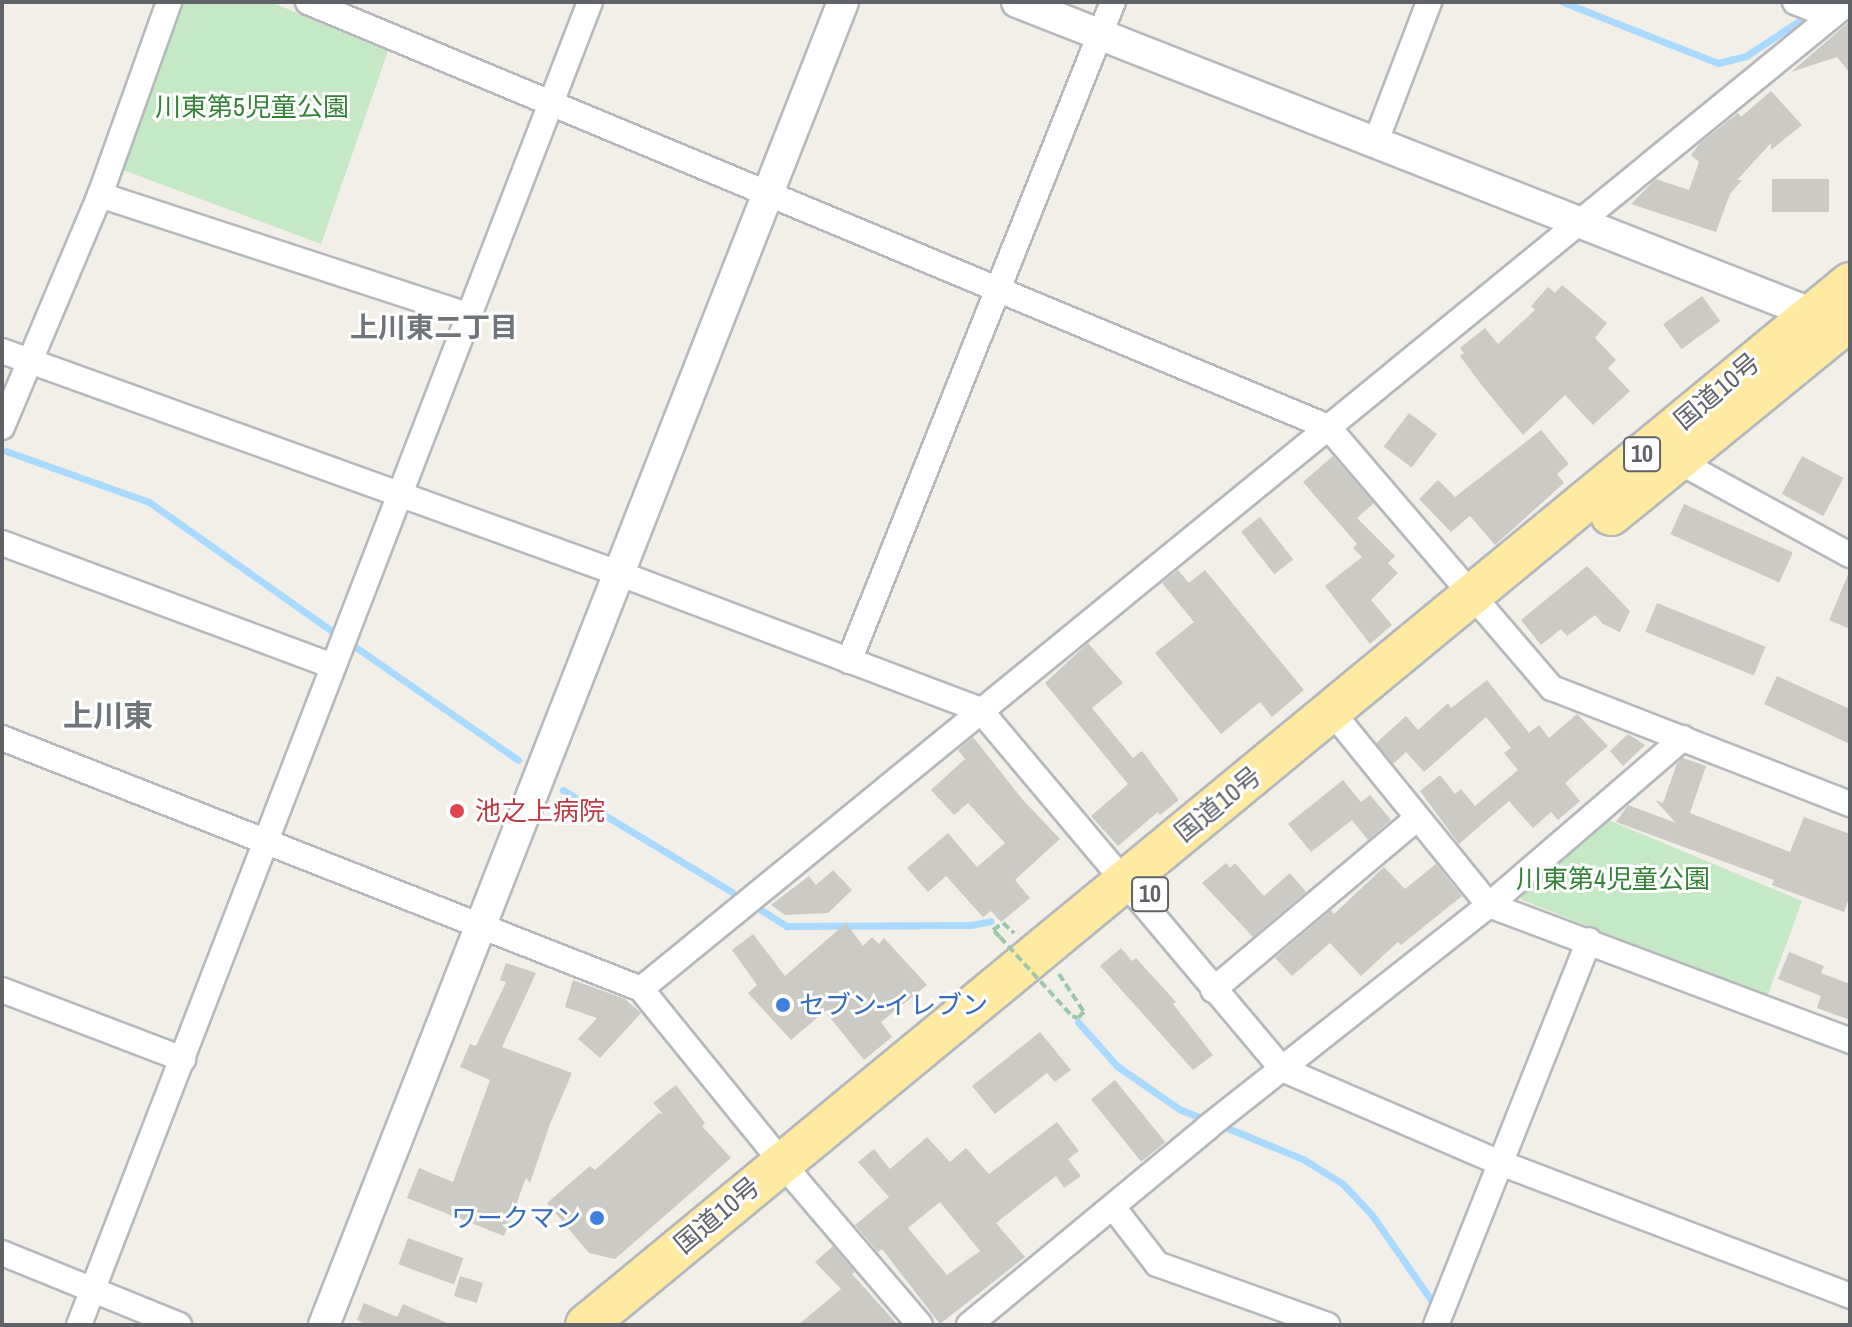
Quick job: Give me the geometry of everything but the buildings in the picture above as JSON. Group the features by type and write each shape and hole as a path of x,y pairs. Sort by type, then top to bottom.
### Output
{"highway":[{"name":"国道10号","path":"622,1325 789,1171 1480,605 1811,313 1850,283"},
{"name":"国道10号","path":"1480,605 1678,461 1850,319"},
{"name":"国道10号","path":"586,1325 1056,969 1133,891"}],"street":[{"path":"2,427 27,360 100,195 169,2"},
{"path":"308,2 1328,427 1552,688 1850,804"},
{"path":"79,1325 590,2"},
{"path":"324,1325 843,2"},
{"path":"1017,2 1811,313 1850,319"},
{"path":"849,661 1113,2"},
{"path":"1376,141 1429,2"},
{"path":"1795,2 1840,9"},
{"path":"641,989 1840,9"},
{"path":"100,195 468,315"},
{"path":"2,351 618,573 980,710 1282,1069 1498,1162 1850,1296"},
{"path":"1678,461 1850,555"},
{"path":"2,543 332,666"},
{"path":"1340,720 1489,905 1589,940 1850,1041"},
{"path":"2,738 641,989 789,1171 920,1325"},
{"path":"969,1325 1208,1127 1489,905 1683,738"},
{"path":"1213,990 1417,818"},
{"path":"1436,1325 1498,1162 1589,940"},
{"path":"2,990 183,1059"},
{"path":"1113,1207 1157,1264 1327,1325"},
{"path":"2,1253 179,1325"}],"path":[{"path":"1000,937 1072,1016 1078,1018 1084,1012 1056,969"}],"green space":[{"name":"川東第5児童公園","path":"180,2 271,2 388,51 321,244 115,167"},
{"name":"川東第4児童公園","path":"1601,817 1802,901 1767,997 1522,900 1515,887"}],"waterway":[{"path":"1563,2 1718,63 1746,56 1802,19"},
{"path":"6,451 149,502 332,631"},
{"path":"357,648 518,760"},
{"path":"563,790 732,892"},
{"path":"761,910 787,926 971,925 991,921"},
{"path":"1078,1022 1117,1066 1179,1109 1208,1121"},
{"path":"1220,1125 1303,1159 1343,1184 1372,1215 1436,1307"}],"place":[{"name":"池之上病院","path":"457,811"},
{"name":"セブン-イレブン","path":"783,1005"},
{"name":"ワークマン","path":"597,1218"}],"district":[{"name":"上川東二丁目","path":"434,327"},
{"name":"上川東","path":"108,715"}]}
